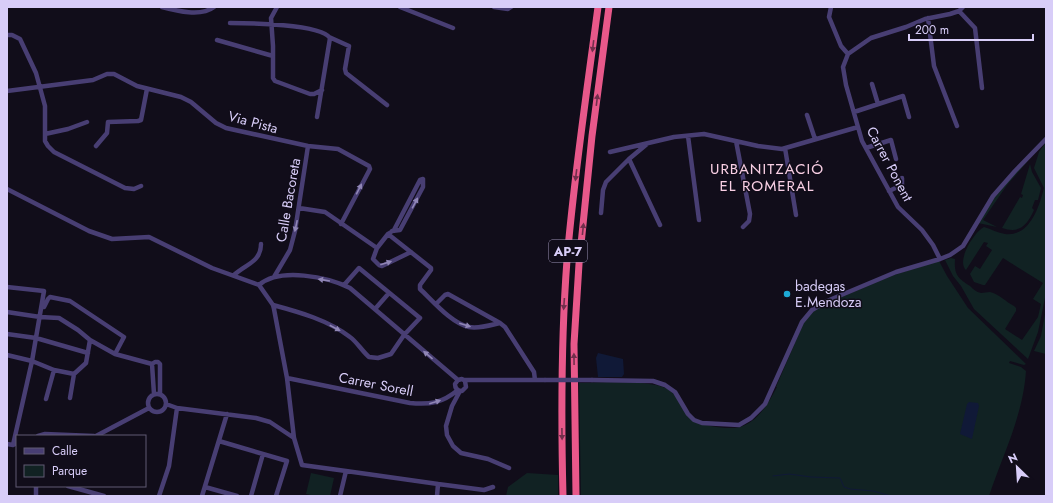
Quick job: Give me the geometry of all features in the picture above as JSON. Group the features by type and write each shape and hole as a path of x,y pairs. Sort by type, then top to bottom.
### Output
{"highway":[{"name":"AP-7","path":"564,496 562,374 567,268 572,204 598,7"},
{"name":"AP-7","path":"576,496 574,344 579,271 592,136 609,7"}],"street":[{"path":"162,7 195,13 212,9 214,7"},
{"path":"277,7 271,18 273,78 275,81 310,94 314,94 322,90"},
{"path":"400,7 453,28"},
{"path":"494,7 508,9 511,7"},
{"path":"831,7 829,17 841,46 848,54"},
{"path":"858,127 846,85 843,67 848,54 872,38 928,18 959,11 963,7"},
{"path":"959,11 975,28 982,88"},
{"path":"928,18 934,66 957,126"},
{"path":"230,23 272,24 318,31 328,35 329,37 349,46 344,70 346,73 387,105"},
{"path":"7,35 12,35 20,39 31,60 41,87 45,106 45,141 48,146 54,152 125,188 134,189 141,186"},
{"path":"317,118 329,37"},
{"path":"217,40 273,56"},
{"name":"Via Pista","path":"7,91 93,80 107,74 114,74 128,82 147,89 191,102 216,123 226,128 291,143 338,149 369,166 370,169 341,224"},
{"path":"872,84 878,104"},
{"path":"96,146 107,133 108,122 141,120 147,89"},
{"path":"854,112 903,96 908,117"},
{"path":"807,115 815,139"},
{"path":"45,134 68,129 87,122"},
{"name":"Carrer Ponent","path":"610,152 674,137 704,134 758,146 785,148 858,127 862,141 898,207 922,230 930,240 940,259"},
{"path":"688,136 699,220"},
{"path":"459,390 456,388 455,384 461,380 653,381 665,385 675,392 688,414 694,420 702,423 739,425 751,418 765,404 802,322 812,310 854,288 896,272 940,259 950,255 963,246 993,196 1015,170 1046,139"},
{"path":"866,148 891,140 896,159"},
{"path":"736,141 750,214 749,221 743,227"},
{"path":"601,213 603,190 606,182 629,159 649,143"},
{"name":"Calle Bacoreta","path":"274,277 290,250 296,231 308,146"},
{"path":"785,148 796,215"},
{"path":"629,159 660,225"},
{"path":"889,190 902,185 902,178"},
{"path":"393,230 400,230 423,187 423,179 420,180 393,230 377,248 373,259 382,266 411,252"},
{"path":"7,189 89,231 112,239 150,236 212,268 259,285 273,305 287,378 294,438 302,465 484,490 493,488"},
{"path":"299,208 325,212 377,248"},
{"path":"388,234 431,268 420,285 420,289 458,323 469,327 489,326 499,322"},
{"path":"234,275 257,258 260,253 261,244"},
{"path":"273,305 307,315 336,327 351,337 369,357 378,358 391,354 404,335 420,318 360,268 344,285"},
{"path":"259,285 265,280 274,277 302,276 337,282 344,285 350,288 404,335 466,383 466,387"},
{"path":"7,287 44,291 41,314 17,435"},
{"path":"375,309 389,293"},
{"path":"436,304 448,294 499,322 505,327 534,372 535,380"},
{"path":"41,314 50,297 70,301 124,337 115,354"},
{"path":"7,312 41,314 59,318 78,330 90,340 115,354 152,364 158,362 160,364 160,394"},
{"path":"489,326 492,322 490,317"},
{"path":"7,334 36,338 88,353"},
{"path":"70,398 74,374 86,363 90,340"},
{"path":"7,355 32,361 54,370 74,374"},
{"path":"152,364 154,394"},
{"path":"46,399 54,370"},
{"name":"Carrer Sorell","path":"287,378 425,405 451,396 459,390"},
{"path":"459,390 464,390 466,387 478,380"},
{"path":"459,390 446,426 447,435 453,446 456,450 465,455 488,459 509,468"},
{"path":"154,394 160,394 165,399 166,404 164,408 158,412 153,411 149,408 148,399 154,394"},
{"path":"166,404 177,408 227,414 270,422 294,438"},
{"path":"97,435 149,408"},
{"path":"159,496 169,466 177,408"},
{"path":"202,496 227,414"},
{"path":"219,441 287,461 276,496"},
{"path":"7,444 15,444"},
{"path":"250,496 263,454"},
{"path":"340,496 346,471"},
{"path":"437,496 438,484"},
{"path":"72,487 104,496"},
{"path":"205,487 235,496"}],"green space":[{"path":"1046,142 1046,293 1038,332 1028,359 974,309 961,286 953,276 945,260 951,258 955,259 957,275 962,281 975,290 981,293 993,293 1016,308 1016,311 1005,329 1022,340 1038,317 1041,304 1033,299 1043,283 1003,258 985,285 974,282 970,274 975,266 980,269 992,250 986,246 988,243 984,242 966,270 963,266 963,260 971,240 984,227 1005,234 1014,234 1027,226 1032,219 1036,212 1044,188 1034,168 1039,152"},
{"path":"1028,161 1007,185 983,220 997,227 978,223 1000,189 1020,167"},
{"path":"1030,164 1032,172 1041,188 1038,200 1035,200 1032,208 1034,210 1029,220 1022,227 1014,230 1002,228 1020,197 1022,198 1023,195 1021,194"},
{"path":"939,261 968,308 1026,364 1024,365 1010,361 1009,363 1021,367 1026,371 1024,388 1012,435 989,496 581,496 579,383 626,382 651,384 669,390 677,397 697,423 726,428 743,426 759,415 771,399 804,322 813,312 825,304 894,275"},
{"path":"1046,309 1046,354 1034,351 1041,336"},
{"path":"311,473 334,478 330,496 315,496 306,494"},
{"path":"527,473 558,475 558,496 506,496 508,487"}],"water":[{"path":"598,353 623,359 624,374 622,377 598,377 596,358"},
{"path":"969,402 978,403 979,406 972,439 960,434 967,404"}],"waterway":[{"path":"773,476 789,474 811,477 840,478 844,487 873,491 891,496"}],"place":[{"name":"badegas E.Mendoza","path":"787,294"}],"district":[{"name":"URBANITZACIÓ EL ROMERAL","path":"767,178"}]}
